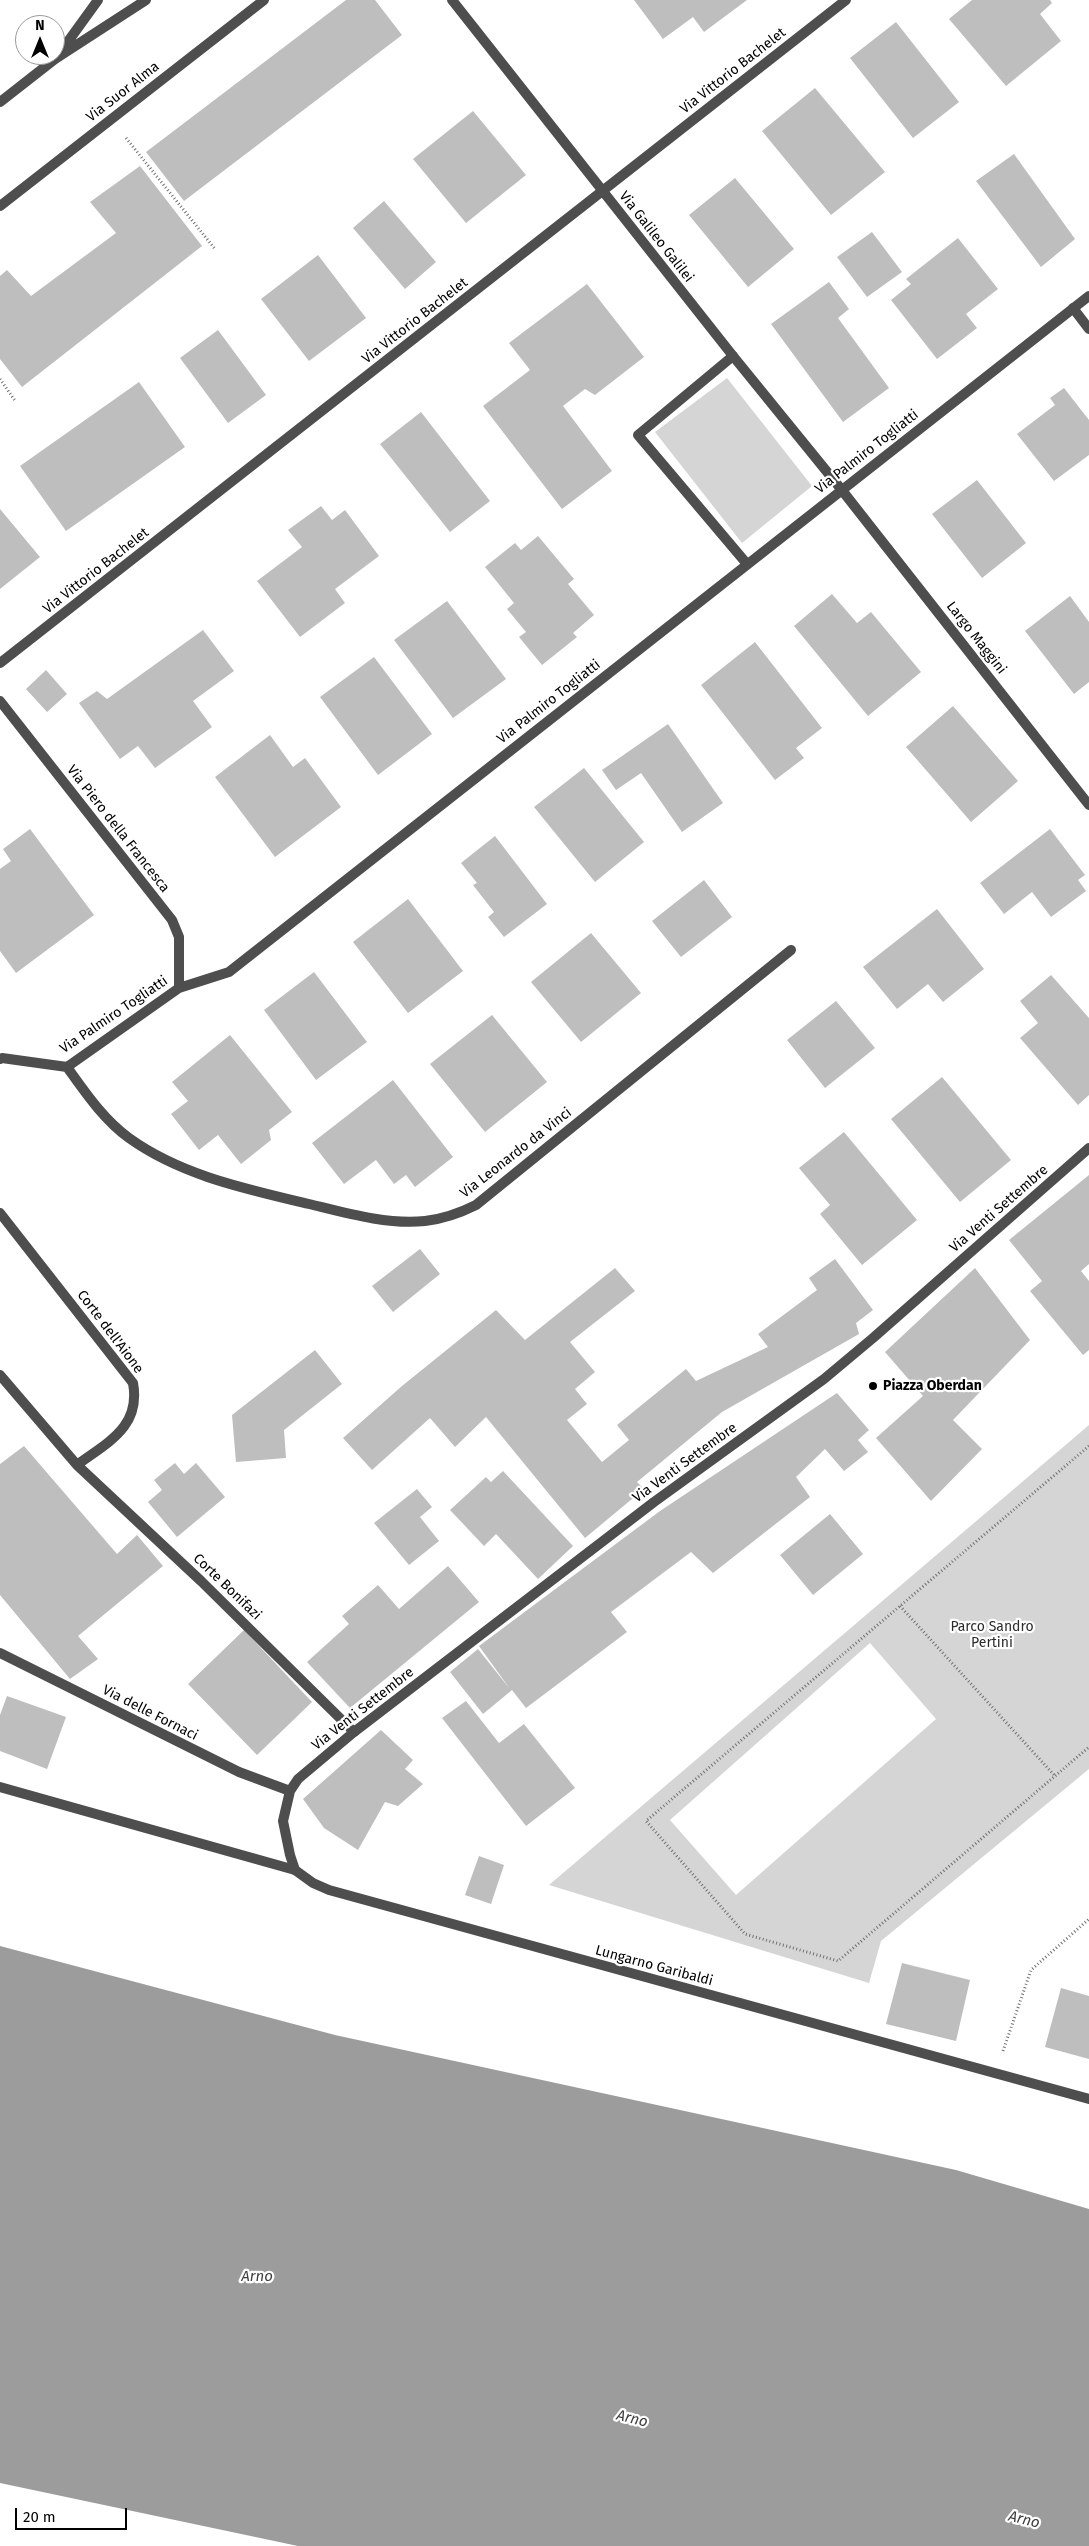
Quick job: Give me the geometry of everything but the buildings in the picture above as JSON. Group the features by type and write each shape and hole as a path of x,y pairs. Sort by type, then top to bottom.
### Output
{"street":[{"path":"65,46 98,0"},
{"path":"65,53 146,0"},
{"name":"Via Suor Alma","path":"0,206 264,0"},
{"name":"Via Galileo Galilei","path":"452,0 733,356 841,489"},
{"name":"Via Vittorio Bachelet","path":"0,663 846,0"},
{"path":"0,102 48,65"},
{"name":"Via Palmiro Togliatti","path":"1,1057 67,1067 179,988 229,972 841,489 1089,296"},
{"path":"1073,308 1089,329"},
{"path":"733,356 638,435 747,564"},
{"name":"Largo Maggini","path":"841,489 1089,805"},
{"name":"Via Piero della Francesca","path":"0,701 172,920 179,937 179,988"},
{"name":"Via Leonardo da Vinci","path":"67,1067 112,1124 147,1150 180,1167 234,1185 347,1214 410,1222 426,1221 460,1213 476,1205 791,950"},
{"name":"Via Venti Settembre","path":"290,1791 298,1779 354,1732 654,1502 824,1379 1089,1148"},
{"name":"Corte dell'Aione","path":"0,1212 133,1383 136,1398 135,1408 130,1420 120,1433 77,1465"},
{"path":"0,1375 77,1465"},
{"name":"Corte Bonifazi","path":"77,1465 201,1581 354,1732"},
{"name":"Via delle Fornaci","path":"0,1653 239,1772 290,1791"},
{"name":"Lungarno Garibaldi","path":"0,1787 295,1870 313,1883 329,1890 1089,2099"},
{"path":"290,1791 283,1821 285,1838 295,1870"}],"path":[{"path":"111,119 215,249"},
{"path":"0,379 16,402"},
{"path":"1089,1446 646,1821 745,1934 838,1961 1089,1747"},
{"path":"900,1606 1055,1776"},
{"path":"995,2072 1031,1970 1089,1920"}],"green space":[{"path":"727,378 812,486 742,543 655,432"},
{"name":"Parco Sandro Pertini","path":"1089,1425 1089,1769 881,1941 869,1983 549,1885","holes":["870,1643 936,1719 736,1895 670,1820"]}],"water":[{"name":"Arno","path":"0,1946 335,2035 956,2170 1089,2209 1089,2546 298,2546 0,2483"}],"place":[{"name":"Piazza Oberdan","path":"873,1386"}]}
